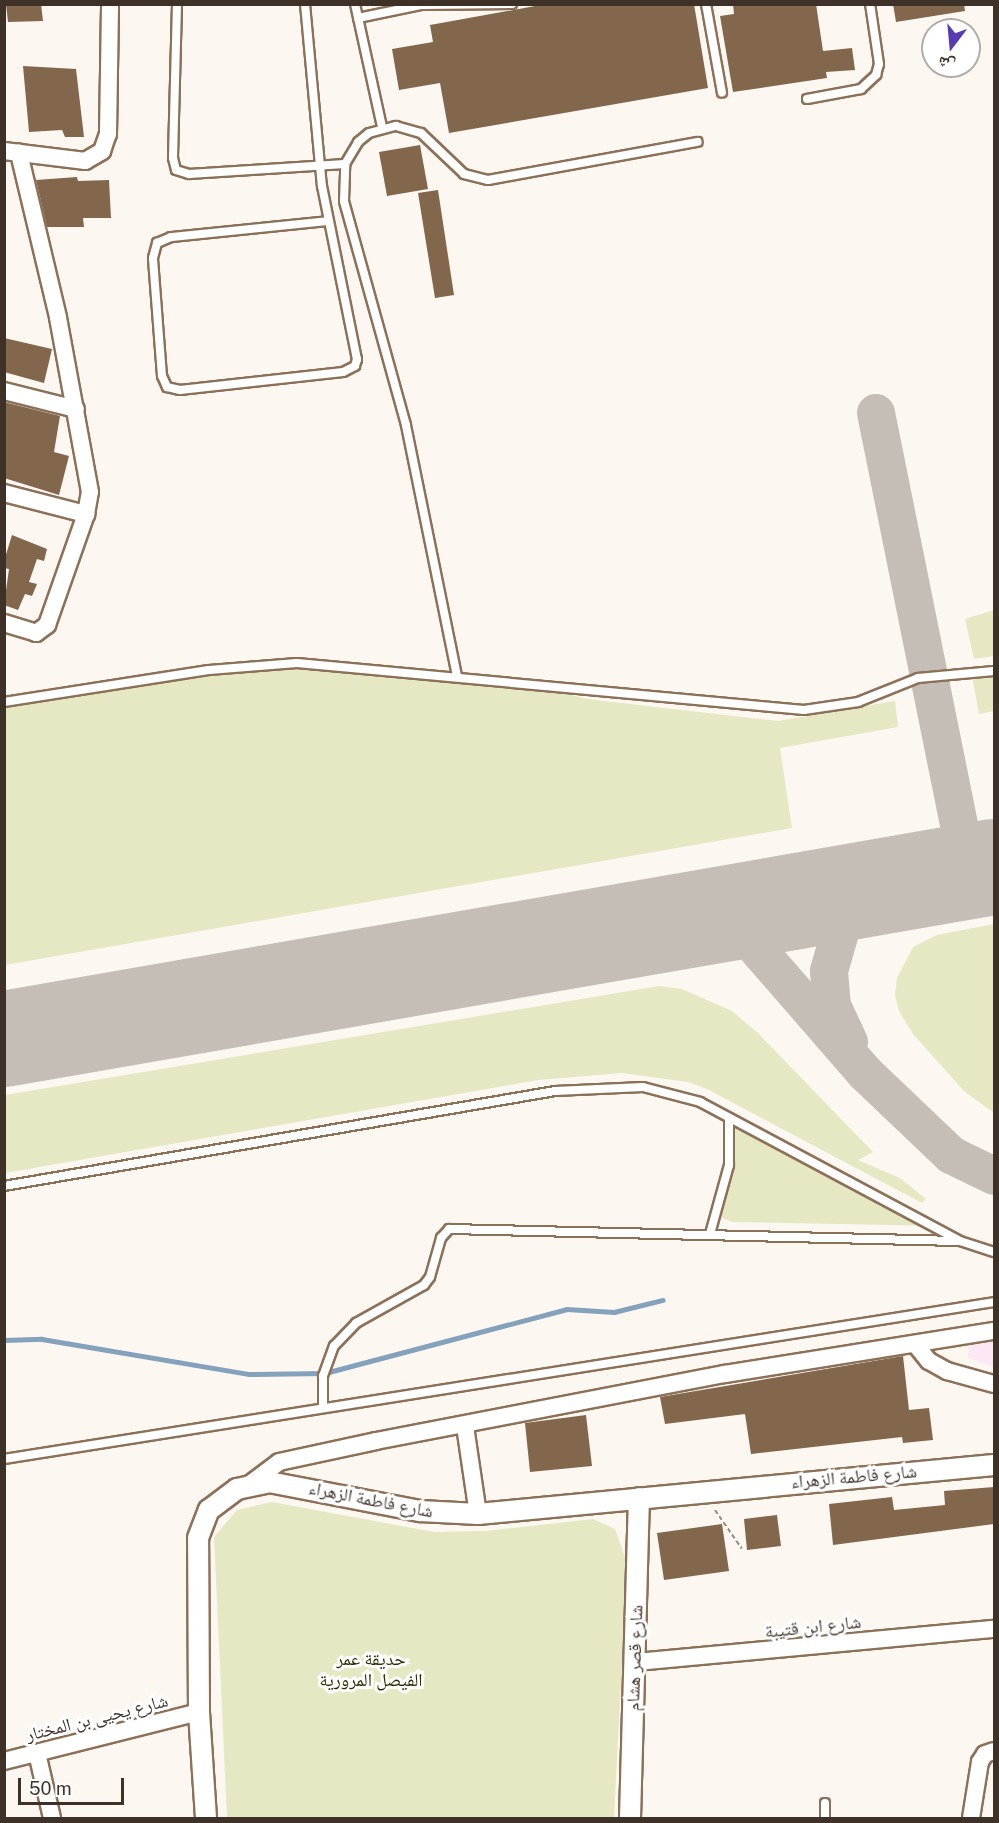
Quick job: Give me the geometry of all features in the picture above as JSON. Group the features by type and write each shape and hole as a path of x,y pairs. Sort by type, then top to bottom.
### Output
{"street":[{"path":"4,623 36,633 47,625 86,514 89,474 76,409 12,152 85,161 102,151 108,134 110,4"},
{"path":"4,391 76,409"},
{"path":"4,493 86,514"},
{"path":"250,1484 279,1462 579,1401 994,1332"},
{"path":"915,1344 929,1361 947,1371 994,1384"},
{"path":"465,1426 478,1514"},
{"name":"شارع فاطمة الزهراء","path":"206,1818 199,1712 198,1538 209,1510 220,1499 250,1484 294,1485 440,1514 478,1514 702,1490 994,1465"},
{"name":"شارع قصر هشام","path":"630,1818 639,1498"},
{"name":"شارع ابن قتيبة","path":"636,1662 994,1629"},
{"name":"شارع يحيى بن المختار","path":"4,1761 199,1712"},
{"path":"970,1818 982,1757 994,1751"},
{"path":"37,1753 52,1818"}],"lane":[{"path":"177,4 173,158 176,170 189,174 345,164"},
{"path":"305,4 320,166 328,221 357,359 355,366 343,372 180,390 167,387 162,376 153,258 157,243 171,237 328,221"},
{"path":"355,4 382,127"},
{"path":"358,18 421,5 512,4"},
{"path":"706,4 722,93"},
{"path":"807,99 861,89 876,75 878,54 870,4"},
{"path":"457,676 406,425 343,195 345,164 358,142 382,127 396,126 421,133 464,174 488,180 698,142"},
{"path":"4,702 209,670 285,663 457,676 804,710 858,702 918,678 994,671"},
{"path":"4,1186 555,1091 623,1086 662,1090 700,1102 960,1241 994,1252"},
{"path":"710,1234 729,1165 729,1118"},
{"path":"323,1408 322,1376 334,1346 356,1323 424,1285 430,1277 441,1238 449,1229 960,1241"},
{"path":"4,1459 994,1302"},
{"path":"825,1803 825,1818"}],"path":[{"path":"702,1490 742,1549"}],"shaded area":[{"path":"994,1337 994,1367 968,1358 969,1341"}],"green space":[{"path":"994,610 994,656 974,659 965,619"},
{"path":"275,661 548,689 587,699 778,721 895,701 898,727 780,748 792,828 5,965 4,700"},
{"path":"994,665 994,711 979,714 972,676 975,670"},
{"path":"994,924 994,1113 964,1091 913,1034 899,1011 895,995 897,978 913,947 937,935"},
{"path":"659,986 682,989 732,1011 758,1033 873,1152 858,1160 900,1178 926,1199 922,1203 707,1089 688,1082 622,1073 538,1080 5,1173 5,1095"},
{"path":"734,1119 749,1124 941,1226 732,1222 721,1217 733,1160"},
{"name":"حديقة عمر الفيصل المرورية","path":"272,1502 434,1532 486,1531 593,1519 615,1529 627,1563 614,1818 227,1818 214,1537 237,1510"}],"building":[{"path":"6,4 41,4 43,21 8,22"},
{"path":"546,4 694,4 708,88 449,133 440,83 399,90 392,49 433,42 430,25"},
{"path":"733,4 816,4 823,51 852,48 855,70 826,72 827,78 733,92 720,16 734,14"},
{"path":"893,4 964,4 965,11 896,22"},
{"path":"23,66 76,69 84,137 65,137 62,130 29,132"},
{"path":"420,145 428,189 387,196 379,152"},
{"path":"77,177 78,181 109,180 111,218 83,218 84,227 47,227 36,180"},
{"path":"438,190 454,295 435,298 418,193"},
{"path":"4,338 52,349 44,383 4,372"},
{"path":"4,402 60,416 54,452 69,456 59,495 4,478"},
{"path":"12,535 47,549 44,561 37,559 29,582 37,584 32,596 25,594 18,610 4,605 9,569 4,568 4,561"},
{"path":"903,1356 909,1410 929,1408 933,1440 903,1443 902,1437 751,1454 745,1414 665,1424 660,1397"},
{"path":"586,1415 592,1466 530,1472 525,1423"},
{"path":"994,1487 994,1524 833,1545 829,1504 892,1497 894,1510 945,1505 944,1491"},
{"path":"777,1515 781,1546 747,1550 744,1519"},
{"path":"722,1524 729,1571 664,1580 657,1533"}],"waterway":[{"path":"4,1340 42,1339 249,1374 325,1373 567,1309 614,1312 663,1300"}],"taxiway":[{"path":"876,413 968,871"},
{"path":"849,1042 832,1006 829,971 841,929 864,889"},
{"path":"726,913 865,1073 951,1155 994,1176"}],"runway":[{"path":"4,1039 994,867"}]}
